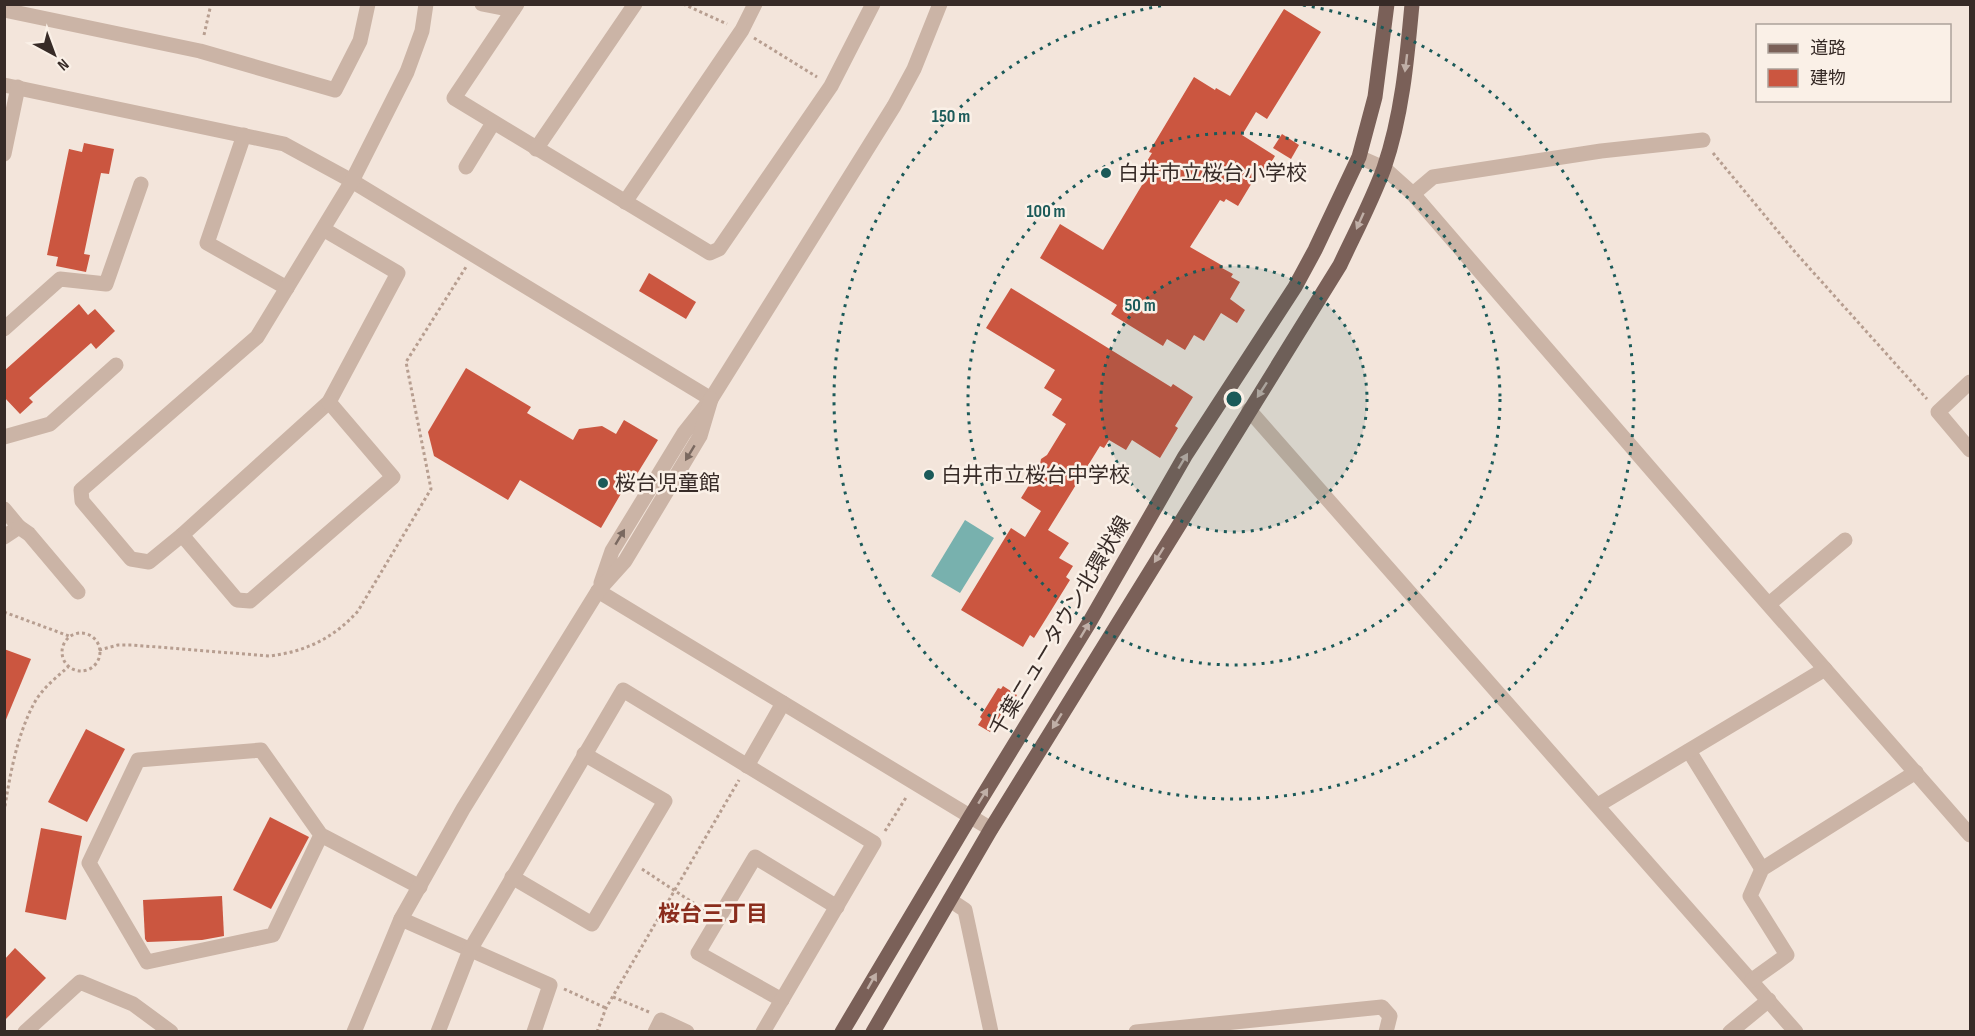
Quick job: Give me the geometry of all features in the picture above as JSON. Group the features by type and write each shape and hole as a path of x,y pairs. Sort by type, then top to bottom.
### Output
{"main road":[{"name":"千葉ニュータウン北環状線","path":"842,1032 1089,622 1185,456 1295,287 1315,250 1359,157 1375,97 1387,4"},
{"path":"873,1032 991,829 1340,265 1383,168 1396,124 1403,87 1412,4"}],"street":[{"path":"4,10 200,51 335,90 360,41 368,4"},
{"path":"323,229 398,273 329,402 149,562 131,559 82,501 81,490 257,337 352,181 407,72 422,31 426,4"},
{"path":"482,4 515,8 454,98 710,253 719,249 831,86 873,4"},
{"path":"536,149 636,4"},
{"path":"625,202 742,30 755,4"},
{"path":"354,1032 402,919 463,809 598,591 625,561 700,436 711,399 894,106 914,69 940,4"},
{"path":"4,154 11,86 284,144 352,181 711,399"},
{"path":"466,167 493,123"},
{"path":"244,135 207,243 287,288"},
{"path":"1413,194 1434,177 1600,151 1703,140"},
{"path":"1359,157 1383,168 1413,194 1971,835"},
{"path":"4,329 60,279 106,284 141,184"},
{"path":"4,437 50,424 116,365"},
{"path":"1971,382 1938,412 1971,450"},
{"path":"182,535 237,600 250,601 393,477 329,402"},
{"path":"1249,410 1796,1032"},
{"path":"4,509 19,527 29,534 78,592"},
{"path":"4,537 19,527"},
{"path":"1768,604 1845,540"},
{"path":"598,591 991,829"},
{"path":"1598,805 1825,669"},
{"path":"438,1032 470,950 622,690 874,843 763,1032"},
{"path":"747,766 783,702"},
{"path":"321,835 273,935 147,962 89,863 138,760 261,750 321,835 420,887"},
{"path":"1689,751 1762,869"},
{"path":"512,877 592,924 665,801 584,754"},
{"path":"1752,980 1787,955 1750,896 1762,869 1916,772"},
{"path":"782,1000 698,952 755,857 837,907"},
{"path":"950,900 965,910 991,1032"},
{"path":"402,919 550,985 534,1032"},
{"path":"25,1032 80,982 133,1004 171,1032"},
{"path":"1730,1032 1769,1000"},
{"path":"1136,1032 1382,1007 1390,1016 1386,1032"},
{"path":"658,1026 687,1032"}],"path":[{"path":"200,51 211,4"},
{"path":"683,4 742,30 831,86"},
{"path":"1703,140 1795,252 1938,412"},
{"path":"4,612 69,636"},
{"path":"78,632 87,633 95,638 99,645 99,657 94,665 81,671 68,667 61,650 69,636 78,632"},
{"path":"4,812 6,786 25,726 36,700 68,667"},
{"path":"597,1032 606,1008 747,766"},
{"path":"874,843 884,832 907,796"},
{"path":"629,861 719,919"},
{"path":"550,985 559,986 606,1008"},
{"path":"613,997 651,1013 658,1026"}],"water":[{"path":"965,520 994,538 960,593 931,576"}],"building":[{"path":"1284,9 1321,32 1267,119 1256,112 1242,135 1275,156 1264,174 1259,171 1238,206 1226,199 1224,202 1220,200 1190,247 1223,266 1222,268 1233,274 1231,277 1240,282 1230,299 1245,310 1237,323 1221,313 1204,341 1194,335 1185,350 1167,339 1163,346 1111,314 1117,305 1040,258 1060,224 1103,250 1148,175 1141,171 1152,153 1149,152 1194,77 1230,96"},
{"path":"1282,134 1299,145 1291,159 1273,148"},
{"path":"84,143 114,149 109,174 101,173 84,254 90,255 86,272 56,266 58,257 47,255 69,149 82,152"},
{"path":"649,273 696,302 686,319 639,291"},
{"path":"1011,288 1171,387 1173,384 1193,397 1175,426 1178,428 1160,458 1132,440 1126,450 1109,440 1104,448 1100,446 1048,530 1069,543 1059,558 1073,566 1066,577 1070,580 1034,638 1030,635 1023,647 961,610 1011,528 1025,537 1041,511 1021,498 1039,469 1041,459 1047,455 1066,424 1052,415 1062,399 1044,388 1055,370 986,328"},
{"path":"79,304 88,315 95,309 115,331 96,349 91,343 29,398 33,402 20,414 4,397 4,371"},
{"path":"466,368 531,407 527,413 573,440 579,429 602,426 616,434 624,420 658,440 629,487 626,485 601,528 520,480 508,500 434,456 428,432"},
{"path":"4,649 31,659 5,722 4,722"},
{"path":"1003,686 1017,695 997,728 993,726 990,732 978,725 982,719 980,717 998,688 1001,689"},
{"path":"86,729 125,749 87,822 48,802"},
{"path":"270,817 309,837 271,909 233,890"},
{"path":"41,828 82,836 66,920 25,912"},
{"path":"222,896 224,936 202,940 147,942 145,939 143,900"},
{"path":"15,948 46,978 4,1021 4,960"}],"place":[{"name":"白井市立桜台小学校","path":"1106,173"},
{"name":"白井市立桜台中学校","path":"929,475"},
{"name":"桜台児童館","path":"603,483"}],"district":[{"name":"桜台三丁目","path":"713,913"}]}
